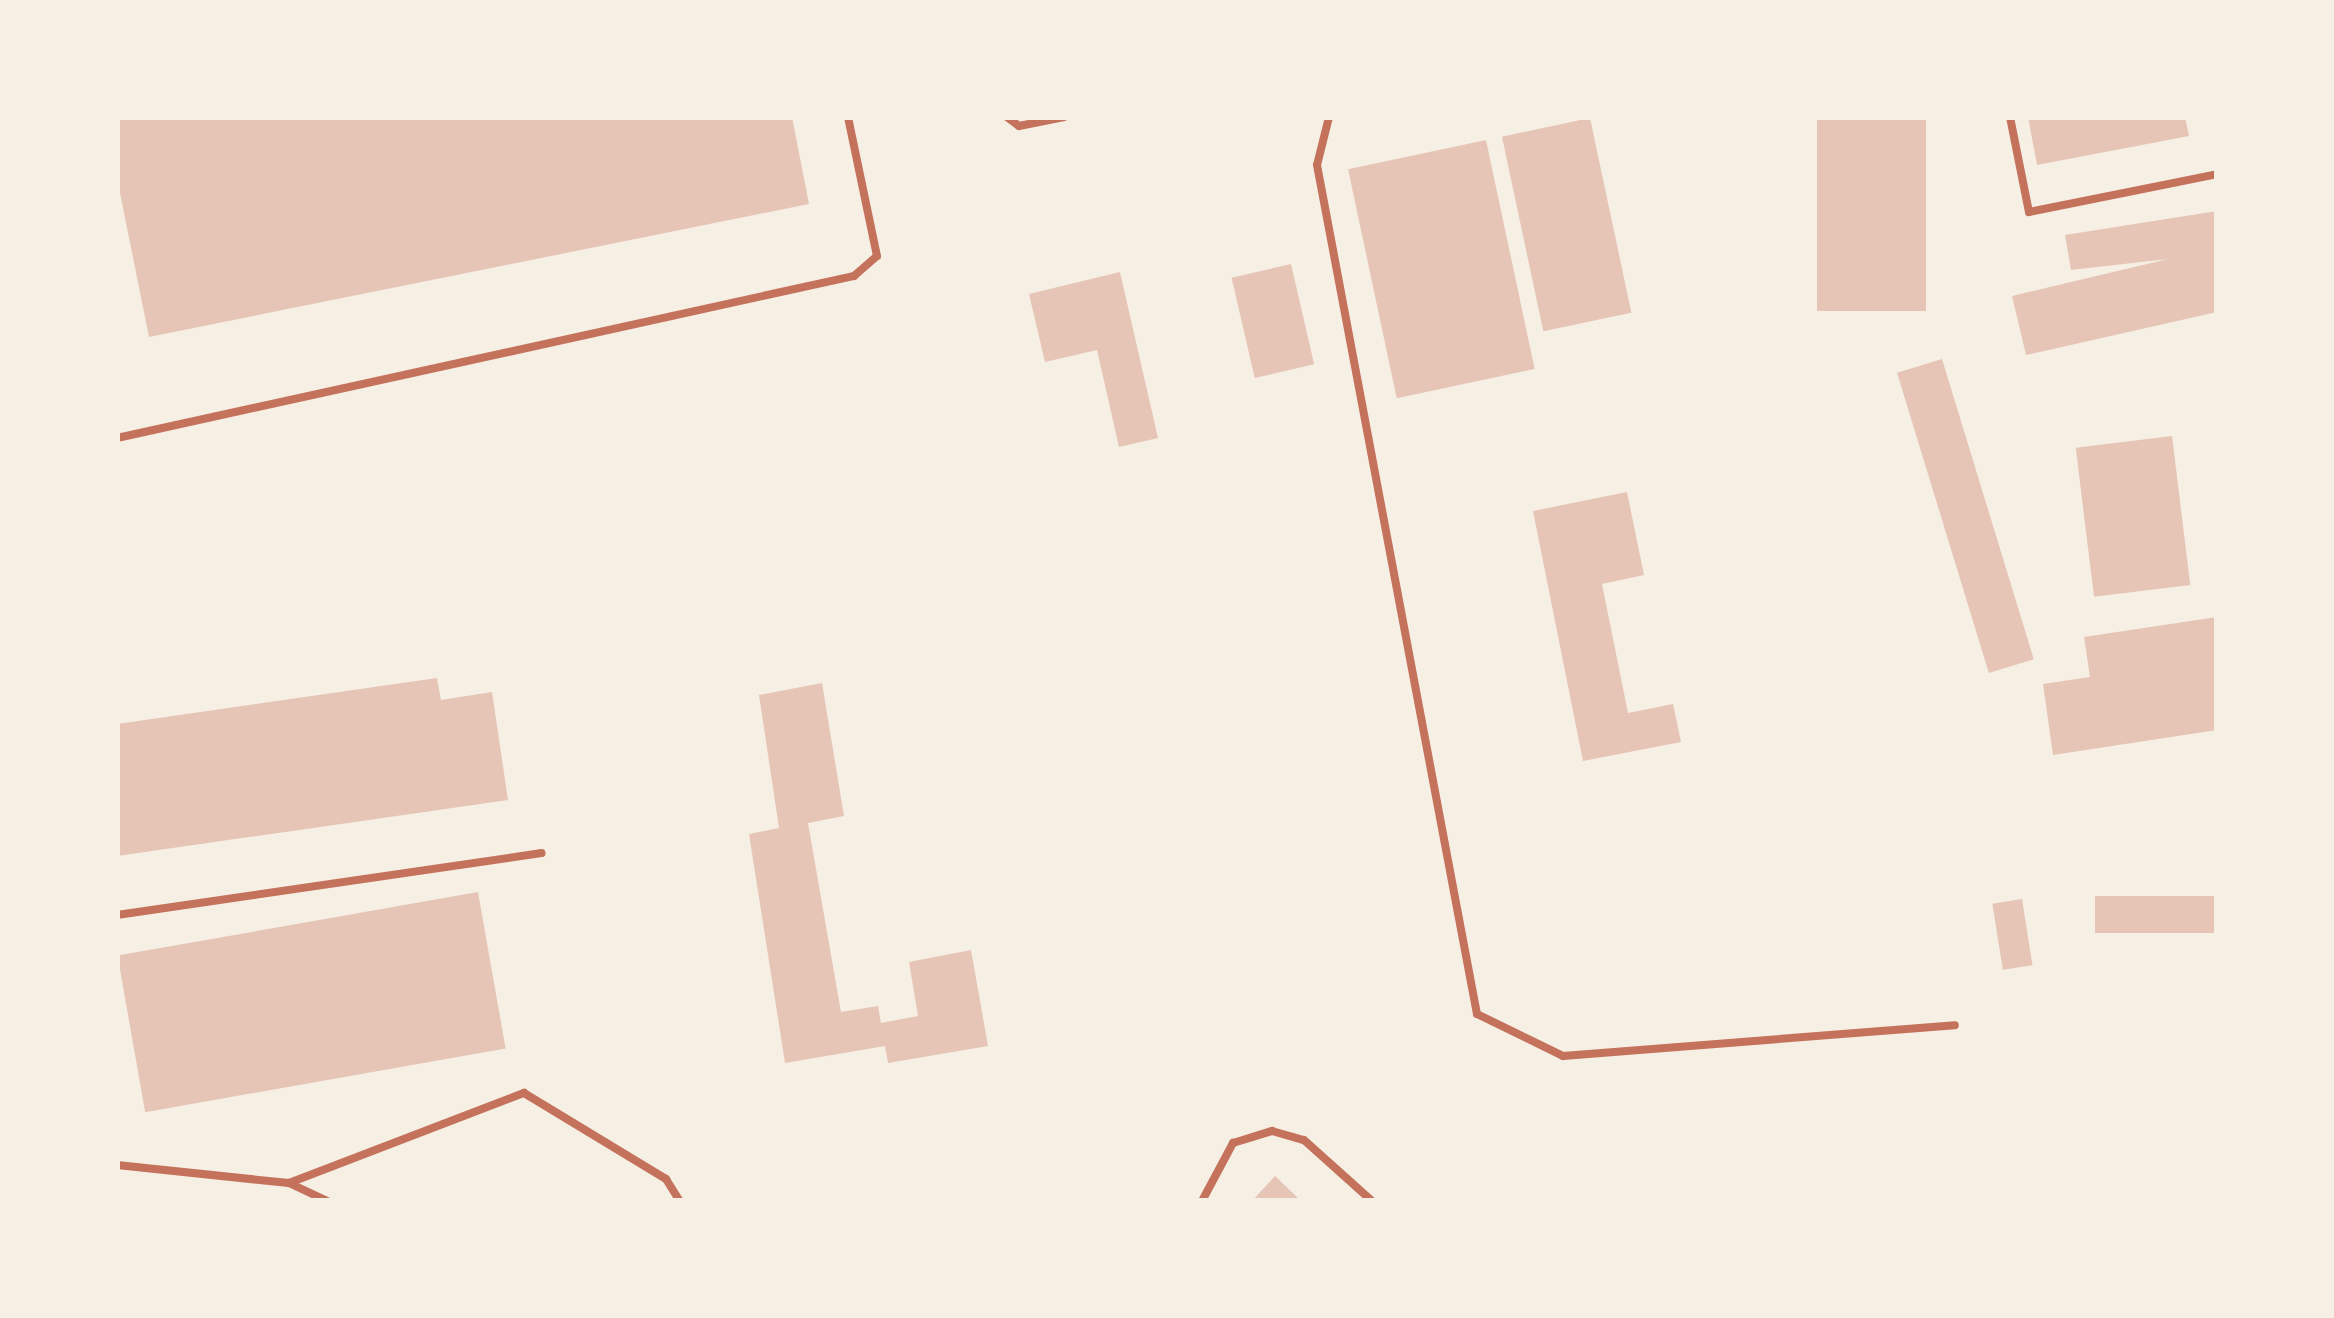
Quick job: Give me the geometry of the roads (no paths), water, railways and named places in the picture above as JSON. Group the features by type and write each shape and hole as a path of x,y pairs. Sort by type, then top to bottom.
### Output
{"lane":[{"path":"117,438 854,276 877,256 848,117"},
{"path":"1007,117 1019,126 1064,117"},
{"path":"1329,117 1316,165 1477,1014 1563,1056 1955,1024"},
{"path":"2010,117 2030,212 2217,174"},
{"path":"117,915 541,853"},
{"path":"289,1183 524,1093 666,1179 680,1201"},
{"path":"1202,1201 1233,1143 1272,1131 1304,1140 1372,1201"},
{"path":"117,1165 289,1183 327,1201"}]}
